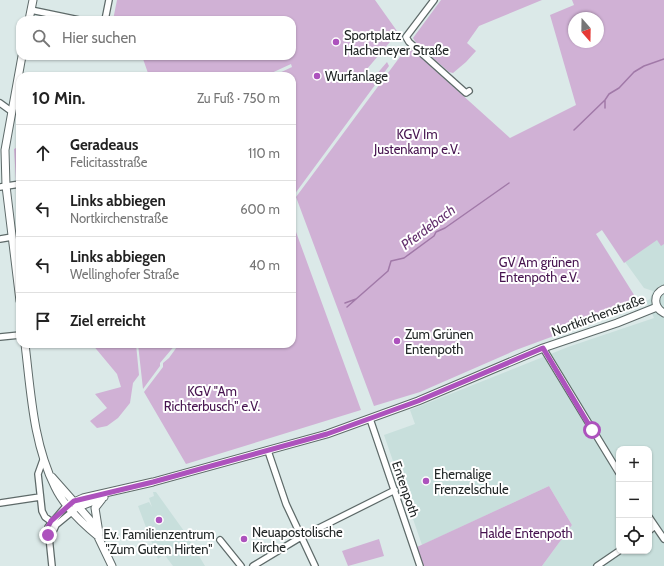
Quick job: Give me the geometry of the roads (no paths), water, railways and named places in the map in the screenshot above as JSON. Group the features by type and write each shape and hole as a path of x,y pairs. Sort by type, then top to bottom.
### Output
{"main road":[{"path":"30,16 33,0"},
{"path":"19,72 21,60"},
{"path":"16,86 6,144 3,187 16,269"},
{"path":"664,289 660,291 656,298 657,307 664,313"},
{"name":"Nortkirchenstraße","path":"67,505 74,501 116,492 327,434 432,396 543,348 618,323 657,307"},
{"path":"25,348 36,435 43,460 55,488 67,505 99,538"},
{"path":"50,476 80,506 90,520 112,566"},
{"name":"Nortkirchenstraße","path":"73,511 80,506 116,492"},
{"path":"99,538 95,508 102,498"}],"street":[{"path":"106,16 109,0"},
{"path":"434,0 406,37 409,42 466,93 470,91"},
{"path":"31,10 60,16"},
{"path":"0,103 11,111"},
{"path":"3,187 16,185"},
{"path":"0,239 12,237"},
{"path":"0,337 16,335"},
{"path":"543,348 616,468"},
{"name":"Entenpoth","path":"370,418 420,566"},
{"path":"268,451 286,504 315,566"},
{"path":"43,460 38,474 42,511 56,525"},
{"path":"253,566 301,537 395,490"},
{"path":"0,502 40,497"},
{"path":"52,566 48,527 51,521 67,505"},
{"path":"49,542 56,525 73,511"},
{"path":"650,518 664,539"},
{"path":"220,540 241,566"},
{"path":"597,566 616,553"}],"waterway":[{"name":"Pferdebach","path":"574,130 605,100 609,94 619,88 634,72 644,66 664,59"},
{"name":"Pferdebach","path":"605,100 605,108"},
{"name":"Pferdebach","path":"347,307 388,271 391,261 404,258 434,236 436,232 445,228 509,183"},
{"name":"Pferdebach","path":"345,303 356,299"}],"place":[{"name":"Sportplatz Hacheneyer Straße","path":"336,42"},
{"name":"Wurfanlage","path":"317,76"},
{"name":"Zum Grünen Entenpoth","path":"397,341"},
{"name":"Ehemalige Frenzelschule","path":"426,481"},
{"name":"Ev. Familienzentrum \"Zum Guten Hirten\"","path":"159,520"},
{"name":"Neuapostolische Kirche","path":"244,539"}],"park label":[{"name":"KGV Im Justenkamp e.V.","path":"417,142"},
{"name":"GV Am grünen Entenpoth e.V.","path":"539,270"},
{"name":"KGV \"Am Richterbusch\" e.V.","path":"212,398"},
{"name":"Halde Entenpoth","path":"526,533"}]}
